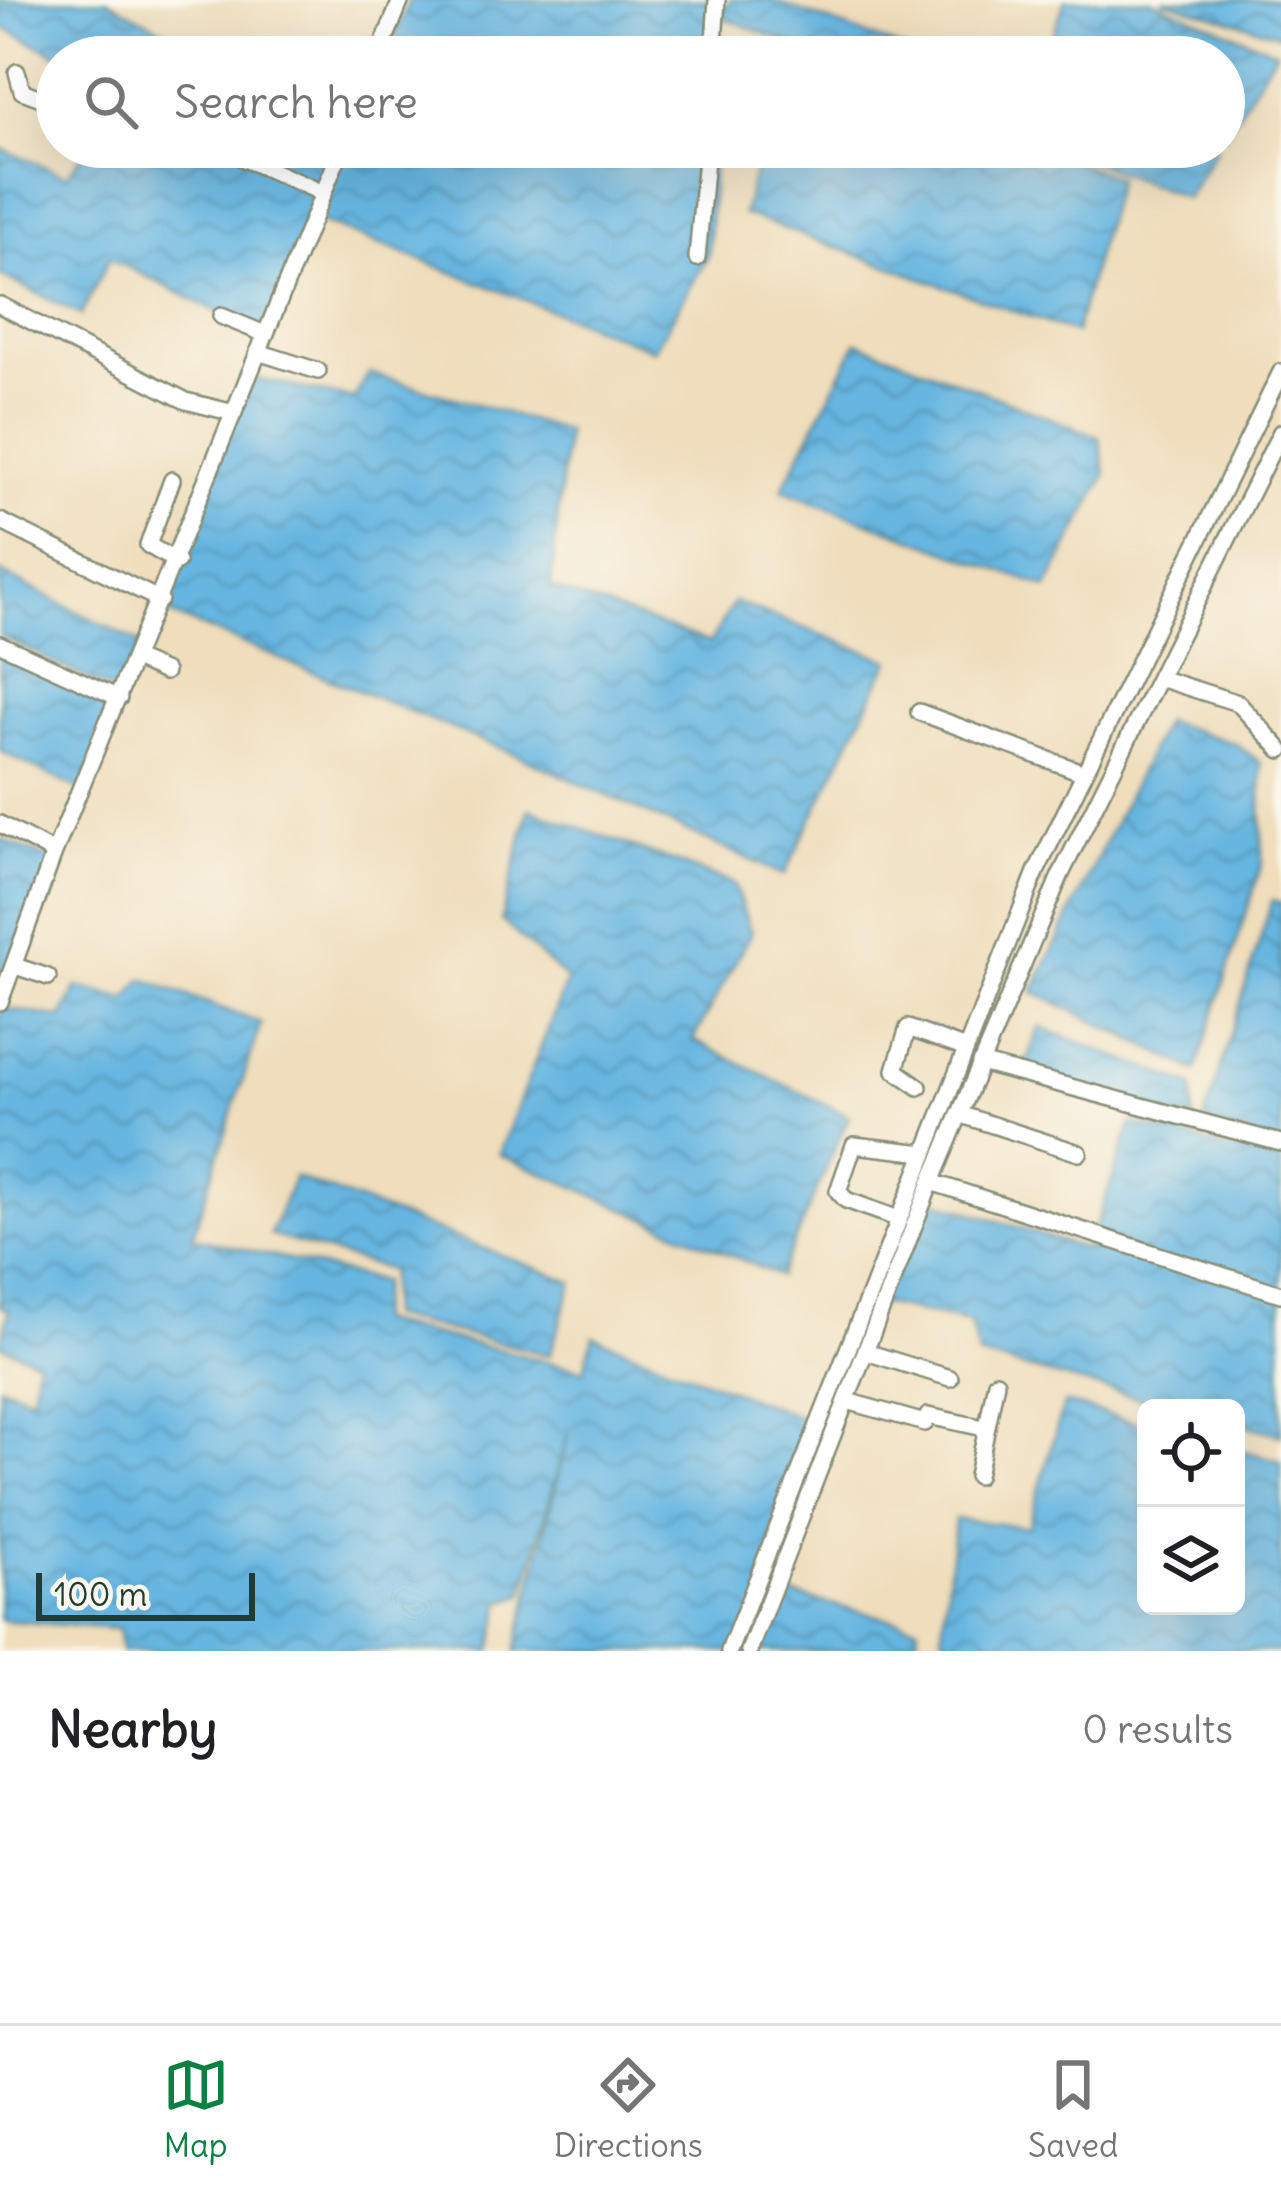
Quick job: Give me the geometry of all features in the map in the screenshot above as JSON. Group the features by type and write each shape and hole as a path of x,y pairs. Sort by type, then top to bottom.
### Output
{"street":[{"path":"386,36 401,0"},
{"path":"714,36 717,0"},
{"path":"17,72 22,91 36,96"},
{"path":"265,168 323,193"},
{"path":"0,1002 54,853 177,562 333,168"},
{"path":"698,258 705,168"},
{"path":"0,305 186,401 234,413"},
{"path":"221,316 265,334"},
{"path":"258,352 318,371"},
{"path":"729,1651 1036,872 1281,372"},
{"path":"749,1651 959,1114 1060,876 1281,432"},
{"path":"172,480 148,545 177,562"},
{"path":"0,521 160,600"},
{"path":"0,644 119,698"},
{"path":"135,659 165,672"},
{"path":"1160,678 1238,703 1281,750"},
{"path":"919,712 1084,773"},
{"path":"0,824 54,853"},
{"path":"15,966 47,977"},
{"path":"919,1087 896,1070 908,1028 966,1049"},
{"path":"980,1063 1281,1143"},
{"path":"959,1114 1079,1154"},
{"path":"899,1219 846,1200 838,1190 854,1145 925,1154"},
{"path":"932,1182 1281,1294"},
{"path":"866,1352 950,1378"},
{"path":"977,1476 995,1382"},
{"path":"847,1401 925,1423 928,1416 984,1428"}],"water":[{"path":"0,0 107,0 175,36 36,36 36,44 0,26"},
{"path":"409,0 720,0 720,11 731,0 771,0 868,36 771,36 720,16 719,36 395,36"},
{"path":"1065,0 1151,0 1239,36 1052,36"},
{"path":"1162,0 1281,0 1281,35"},
{"path":"1245,38 1276,51 1245,102"},
{"path":"0,148 36,163 36,168 67,176 73,168 713,168 708,256 654,350 309,217 264,335 109,258 81,315 0,275"},
{"path":"755,168 1092,168 1117,178 1075,333 743,214"},
{"path":"1109,168 1204,168 1186,198"},
{"path":"857,342 1099,437 1106,474 1047,588 782,490"},
{"path":"369,373 566,431 551,588 710,643 734,602 890,660 784,875 510,752 155,608 247,377 354,399"},
{"path":"0,572 141,644 120,695 0,636"},
{"path":"0,655 115,708 82,791 0,751"},
{"path":"1164,721 1236,744 1261,763 1262,863 1196,1071 1033,991"},
{"path":"529,809 734,884 751,933 693,1040 849,1116 779,1276 499,1154 567,980 501,920"},
{"path":"0,839 54,860 0,992"},
{"path":"1272,901 1281,903 1281,1145 1203,1124"},
{"path":"143,979 261,1023 192,1237 382,1282 376,1321 584,1370 593,1336 823,1426 762,1587 918,1626 916,1651 516,1651 568,1434 523,1595 502,1602 492,1651 121,1651 119,1629 0,1620 0,1385 32,1397 37,1360 0,1345 9,1310 0,1306 0,1007 62,1018 77,987 127,999"},
{"path":"1039,1027 1193,1086 1193,1120 1021,1078"},
{"path":"1132,1123 1281,1162 1281,1435 1245,1425 1245,1399 1143,1399 978,1356 970,1322 871,1302 913,1193 1087,1250"},
{"path":"294,1177 573,1282 550,1355 388,1316 390,1270 270,1235"},
{"path":"1064,1403 1137,1423 1137,1615 1245,1615 1245,1451 1281,1461 1281,1651 950,1651 942,1633 955,1519 1028,1527"}]}
